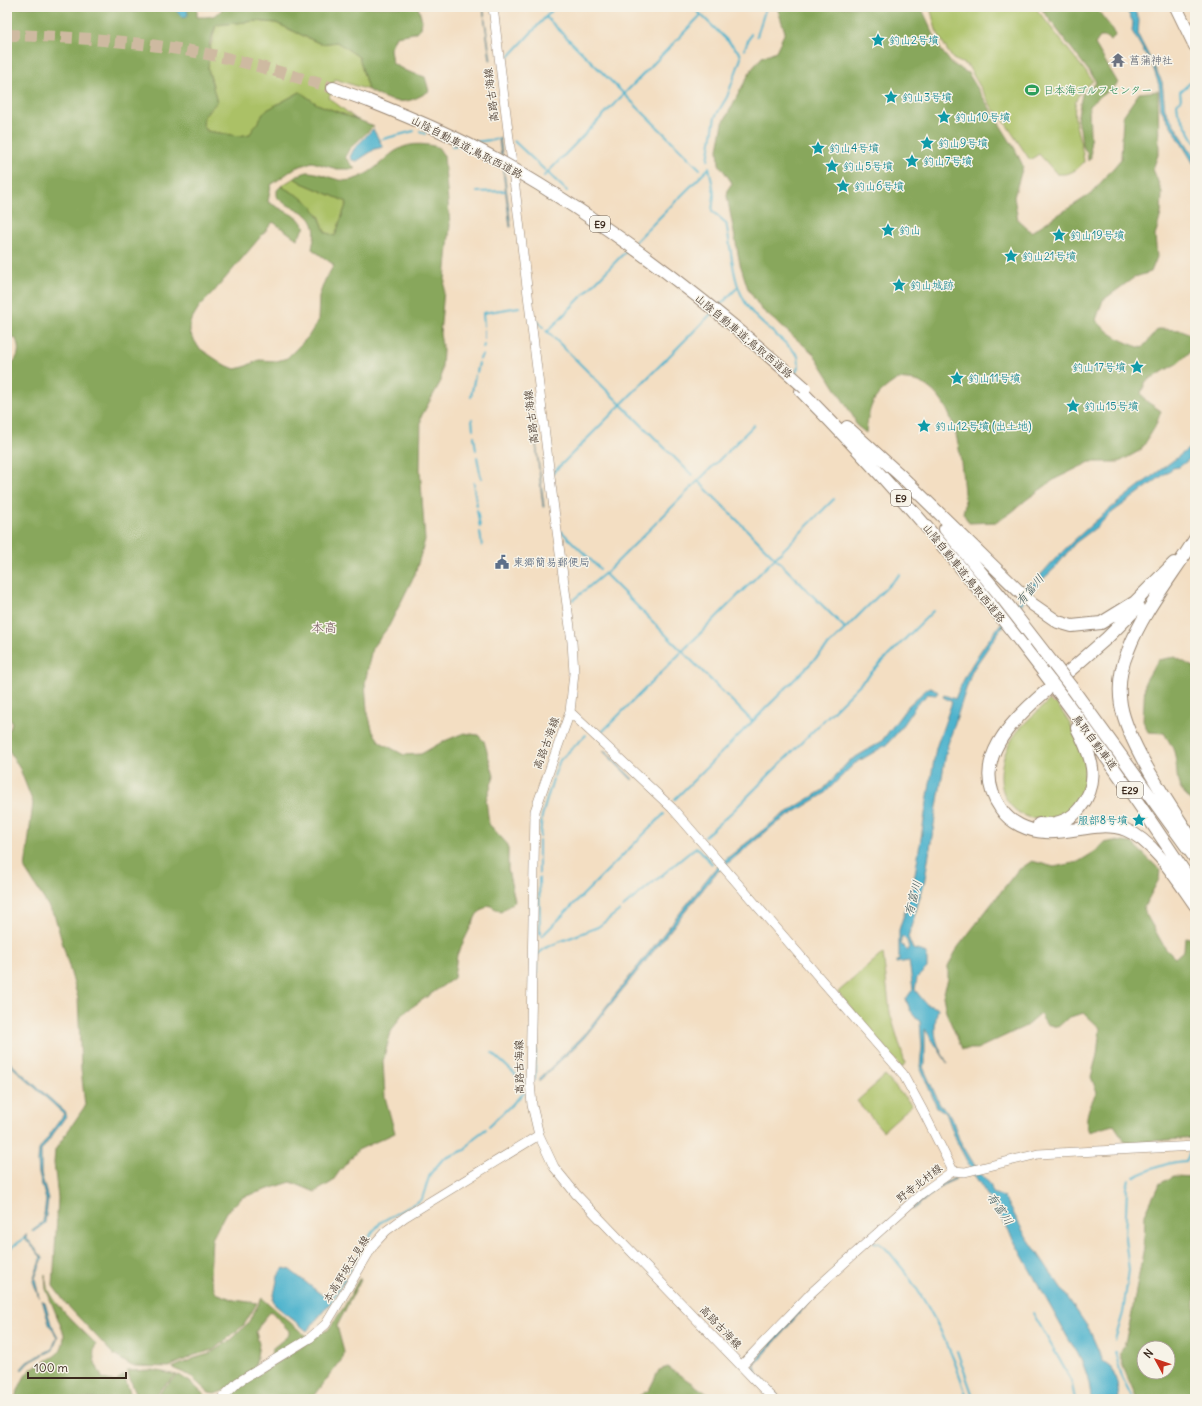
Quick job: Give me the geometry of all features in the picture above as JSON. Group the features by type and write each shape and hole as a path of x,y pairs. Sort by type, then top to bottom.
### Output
{"highway":[{"path":"1176,7 1195,46"},
{"path":"1182,7 1195,38"},
{"name":"山陰自動車道;鳥取西道路","path":"333,91 411,118 495,159 604,227 655,263 710,306 760,348 803,390 881,474 943,546 1041,671 1058,689"},
{"name":"山陰自動車道;鳥取西道路","path":"803,390 831,413 899,480 953,537 1003,599 1058,689"},
{"path":"831,413 901,476 1014,587 1040,610 1058,622 1072,626 1101,623 1135,602 1174,563"},
{"path":"1195,531 1174,563 1142,602 1058,689 1017,717 1005,731 996,747 989,773 990,790 999,808 1010,820 1032,830 1058,832 1102,826 1126,830 1140,838 1162,859 1195,905"},
{"path":"1195,539 1158,596 1127,651 1120,687 1120,703 1123,716 1138,749 1195,844"},
{"path":"1041,671 1084,741 1091,759 1093,780 1088,798 1070,818 1053,824 1034,824 1022,819 1010,811 1002,802 996,785 995,773 1001,750 1009,737 1028,716 1058,689 1111,642 1158,596"},
{"name":"鳥取自動車道","path":"1058,689 1195,858"},
{"name":"鳥取自動車道","path":"1058,689 1140,804 1195,888"}],"street":[{"name":"高路古海線","path":"492,7 554,509 572,642 574,673 570,712 535,811 530,1082 533,1112 539,1135 554,1167 576,1194 742,1365 772,1399"},
{"path":"570,712 672,808 902,1074 923,1110 953,1171"},
{"name":"本高野坂立見線","path":"221,1399 238,1382 310,1338 326,1324 374,1244 386,1231 405,1217 539,1135"},
{"name":"野寺北村線","path":"742,1365 812,1292 922,1193 953,1171 965,1172 1038,1154 1195,1146"}],"green space":[{"path":"7,7 123,7 134,12 157,7 197,7 197,17 208,17 221,11 223,7 418,7 422,20 421,28 414,33 396,36 390,49 392,63 406,71 425,77 429,91 413,99 405,101 384,98 368,90 359,57 337,42 321,44 276,23 256,21 216,25 210,42 208,69 217,102 204,116 203,126 207,131 239,136 250,134 265,111 300,92 317,104 374,126 349,149 345,157 355,169 337,169 312,162 295,168 271,185 268,202 298,218 305,227 297,239 273,222 212,294 199,307 190,322 190,333 199,348 223,364 235,369 244,367 259,360 277,361 287,358 308,337 318,321 319,296 325,280 334,265 312,249 315,232 308,216 277,197 277,190 281,186 304,199 318,214 325,232 335,236 347,202 302,183 294,178 303,173 313,172 335,179 346,181 351,180 373,169 398,149 409,145 421,144 438,147 444,156 450,225 440,334 443,351 441,381 421,417 420,469 425,540 415,574 389,626 372,648 365,683 367,710 373,732 380,742 404,755 421,754 442,742 464,733 478,735 484,741 494,776 486,800 489,824 508,845 508,870 515,901 501,912 489,905 477,914 457,955 454,978 402,1014 391,1032 383,1061 385,1097 395,1133 358,1150 332,1182 315,1192 291,1182 243,1197 226,1212 212,1239 210,1276 216,1293 234,1300 257,1303 244,1325 213,1350 195,1355 169,1367 132,1366 114,1355 67,1305 53,1286 58,1198 54,1163 55,1150 85,1106 81,1069 78,998 55,917 25,869 33,803 20,769 7,747 7,730 10,729 12,722 7,716 7,368 14,362 18,355 18,344 16,339 7,336"},
{"path":"777,7 921,7 941,50 952,64 968,73 1015,149 1023,166 1014,197 1018,220 1031,232 1091,194 1121,159 1123,116 1139,93 1158,91 1159,152 1153,169 1162,192 1161,214 1155,236 1157,257 1151,272 1135,277 1103,300 1096,320 1106,330 1117,337 1142,348 1158,329 1182,330 1191,335 1191,351 1178,363 1146,381 1141,393 1146,401 1161,411 1155,427 1141,450 1119,462 1090,462 1055,479 997,522 969,523 963,513 965,504 962,471 956,436 951,419 943,404 933,391 919,382 898,379 883,390 874,401 869,415 866,433 856,425 854,418 814,354 761,309 748,289 740,264 727,196 728,189 732,183 719,164 718,149 723,123 751,70 762,57 776,51 785,32"},
{"name":"日本海ゴルフセンター","path":"930,7 1035,7 1093,81 1080,92 1076,102 1075,119 1084,162 1078,168 1069,173 1057,174 1039,154 1030,160 998,112 994,111 968,66 953,59 947,50 936,30"},
{"path":"1040,7 1095,7 1114,31 1115,36 1110,40 1106,37 1100,37 1095,44 1118,83 1095,100 1089,108 1091,157 1088,161 1087,153 1082,145 1080,128 1077,120 1082,94 1096,83 1094,78"},
{"path":"256,21 276,23 321,44 337,42 359,57 368,90 335,79 329,98 356,119 317,104 300,92 265,111 250,134 239,136 207,131 203,126 204,116 211,110 213,85 208,69 208,57 216,25"},
{"path":"294,178 302,183 347,202 335,236 325,232 319,215 281,186"},
{"path":"1175,657 1195,668 1195,803 1183,793 1180,788 1171,744 1164,733 1148,732 1143,721 1145,682 1158,660"},
{"path":"1052,698 1067,719 1080,744 1088,770 1088,783 1083,798 1063,817 1036,819 1023,815 1013,808 1006,799 1002,789 1002,766 1005,754 1018,730"},
{"path":"1113,841 1132,843 1160,870 1159,879 1143,909 1165,948 1175,958 1184,950 1185,937 1194,939 1195,942 1195,1138 1126,1143 1114,1125 1089,1132 1087,1127 1088,1112 1097,1092 1091,1077 1097,1055 1100,1028 1084,1013 1069,1017 1058,1027 1046,1024 1040,1014 1026,1026 977,1049 962,1049 946,1012 943,996 948,979 948,966 958,947 1017,871 1032,861 1054,867 1078,862 1096,851 1103,843"},
{"path":"883,953 890,1013 905,1063 902,1068 838,992"},
{"path":"885,1076 912,1105 883,1131 857,1101"},
{"path":"1174,1176 1195,1177 1195,1399 1137,1399 1119,1353 1124,1346 1131,1318 1144,1247 1145,1214 1159,1184"},
{"path":"45,1274 46,1284 57,1303 72,1321 96,1344 94,1349 94,1358 103,1379 116,1382 124,1375 132,1399 14,1399 22,1381 29,1371 57,1354 63,1343 64,1334 46,1289"},
{"path":"359,1279 361,1279 337,1326 344,1352 343,1358 312,1399 225,1399 231,1392 328,1330 344,1307"},
{"path":"262,1298 307,1337 282,1353 271,1356 272,1349 289,1335 289,1331 271,1311 256,1332 259,1344 255,1369 223,1391 215,1394 209,1393 189,1375 172,1368 195,1358 209,1354 232,1339 248,1323"},
{"path":"668,1367 715,1399 634,1399 649,1390 659,1370"},
{"path":"153,1370 177,1375 162,1387 154,1399 138,1399 127,1371"},
{"path":"179,1375 190,1382 209,1399 156,1399 164,1387"}],"water":[{"path":"178,7 187,7 188,15 184,18 174,9"},
{"path":"483,7 491,60 490,60"},
{"path":"1125,7 1133,7 1139,20 1138,35 1162,82 1165,110 1195,158 1195,166 1161,109 1159,85 1153,67 1132,31 1133,22"},
{"path":"373,129 383,147 375,149 357,161 352,160 350,157 354,149"},
{"path":"500,138 511,227 499,139"},
{"path":"533,418 544,507 543,507"},
{"name":"有富川","path":"1195,444 1195,455 1179,467 1173,468 1110,514 1098,526 1075,543 1055,568 1031,590 1015,614 1000,630 972,671 947,747 924,884 908,937 913,949 927,953 927,968 917,978 915,990 927,1005 938,1008 935,1024 936,1038 940,1050 948,1064 925,1029 925,1064 923,1067 940,1105 951,1115 959,1139 978,1171 990,1184 993,1193 1003,1197 1007,1201 1024,1233 1089,1329 1103,1361 1112,1368 1117,1383 1119,1399 1091,1399 1087,1375 1078,1354 998,1212 973,1173 956,1140 946,1113 937,1107 920,1067 922,1047 920,1022 910,1010 906,999 913,989 909,961 896,963 896,961 899,960 899,930 913,886 936,748 952,702 943,697 944,695 955,699 972,664 986,643 1027,591 1062,552 1109,510","holes":["902,936 907,941 909,948 908,951 901,944"]},
{"path":"929,687 938,692 936,695 928,694 916,705 897,733 886,745 854,764 824,794 774,825 716,873 583,1039 539,1081 539,1079 582,1037 714,870 781,816 823,790 849,761 881,742 908,706"},
{"path":"604,750 633,779 632,780 603,751"},
{"path":"7,1060 66,1113 66,1116 41,1151 41,1174 48,1199 45,1223 33,1232 32,1230 43,1222 46,1200 39,1174 39,1150 64,1114 7,1062"},
{"path":"955,1178 956,1179 945,1184 912,1210 911,1209 944,1183"},
{"path":"27,1234 26,1237 43,1258 35,1278 39,1298 33,1281 41,1257 24,1237"},
{"path":"284,1268 290,1270 331,1302 307,1331 275,1305 273,1300 278,1276"},
{"path":"42,1300 45,1303 51,1324 58,1337 53,1350 28,1363 22,1370 21,1369 27,1362 52,1349 57,1337 49,1324"},
{"path":"809,1300 810,1301 755,1365 757,1373 780,1399 755,1374 753,1364"}],"waterway":[{"path":"505,61 555,7"},
{"path":"693,7 740,53 741,58 727,97 715,117 708,160"},
{"path":"706,11 710,7"},
{"path":"757,36 766,7"},
{"path":"544,176 700,16"},
{"path":"546,17 700,169"},
{"path":"744,50 751,34"},
{"path":"1190,83 1180,92 1181,99 1177,104 1178,112 1195,142"},
{"path":"383,139 414,131"},
{"path":"420,131 425,134"},
{"path":"475,142 498,139"},
{"path":"514,141 567,191"},
{"path":"452,146 459,145"},
{"path":"709,167 714,193"},
{"path":"635,242 709,168"},
{"path":"477,192 505,191"},
{"path":"714,195 712,211 726,223 734,272 741,295 755,316 788,345 798,356 799,365 795,374"},
{"path":"547,332 629,248"},
{"path":"717,308 738,287"},
{"path":"484,326 483,313 519,307"},
{"path":"553,473 712,313"},
{"path":"535,319 543,327"},
{"path":"484,330 484,339"},
{"path":"546,330 692,475"},
{"path":"480,359 482,355"},
{"path":"477,372 479,363"},
{"path":"471,397 475,375"},
{"path":"472,419 473,429"},
{"path":"573,600 609,570 754,425"},
{"path":"474,436 476,450"},
{"path":"477,457 481,478"},
{"path":"699,482 845,628"},
{"path":"474,488 477,506"},
{"path":"602,732 834,499"},
{"path":"477,510 480,527"},
{"path":"561,531 600,569"},
{"path":"480,532 482,546"},
{"path":"605,574 752,721"},
{"path":"675,799 900,574"},
{"path":"705,836 733,811 933,611"},
{"path":"554,776 560,760 586,735"},
{"path":"540,837 542,816 553,779"},
{"path":"542,936 664,814"},
{"path":"539,841 539,873"},
{"path":"623,907 695,848 699,849 712,864"},
{"path":"539,878 540,934"},
{"path":"559,942 598,927 619,911"},
{"path":"536,956 545,948 557,943"},
{"path":"536,1041 537,963"},
{"path":"535,1080 536,1044"},
{"path":"492,1053 525,1083"},
{"path":"489,1126 525,1092"},
{"path":"348,1273 371,1234 381,1222 422,1199 430,1174 443,1159 465,1150 474,1138 486,1129"},
{"path":"1134,1177 1166,1164 1186,1161 1191,1151"},
{"path":"1115,1340 1123,1313 1129,1270 1125,1238 1127,1186 1129,1180"},
{"path":"7,1251 24,1238"},
{"path":"874,1242 883,1246 890,1253 906,1273 928,1307 947,1343 967,1399"},
{"path":"327,1301 331,1301 345,1278"},
{"path":"1033,1313 1071,1380 1075,1399"},
{"path":"957,1351 974,1399"},
{"path":"1115,1352 1122,1377 1133,1399"}],"tunnel":[{"path":"7,35 115,41 195,52 250,64 333,88"},
{"path":"1050,696 1063,685"}],"place":[{"name":"釣山2号墳","path":"878,40"},
{"name":"菖蒲神社","path":"1118,60"},
{"name":"日本海ゴルフセンター","path":"1032,90"},
{"name":"釣山3号墳","path":"891,97"},
{"name":"釣山10号墳","path":"944,117"},
{"name":"釣山9号墳","path":"927,143"},
{"name":"釣山4号墳","path":"818,148"},
{"name":"釣山7号墳","path":"912,161"},
{"name":"釣山5号墳","path":"832,166"},
{"name":"釣山6号墳","path":"843,186"},
{"name":"釣山","path":"888,230"},
{"name":"釣山19号墳","path":"1059,235"},
{"name":"釣山21号墳","path":"1011,256"},
{"name":"釣山城跡","path":"899,285"},
{"name":"釣山17号墳","path":"1137,367"},
{"name":"釣山11号墳","path":"957,378"},
{"name":"釣山15号墳","path":"1073,406"},
{"name":"釣山12号墳 (出土地)","path":"924,426"},
{"name":"東郷簡易郵便局","path":"502,562"},
{"name":"服部8号墳","path":"1139,820"}],"district":[{"name":"本高","path":"324,627"}]}
